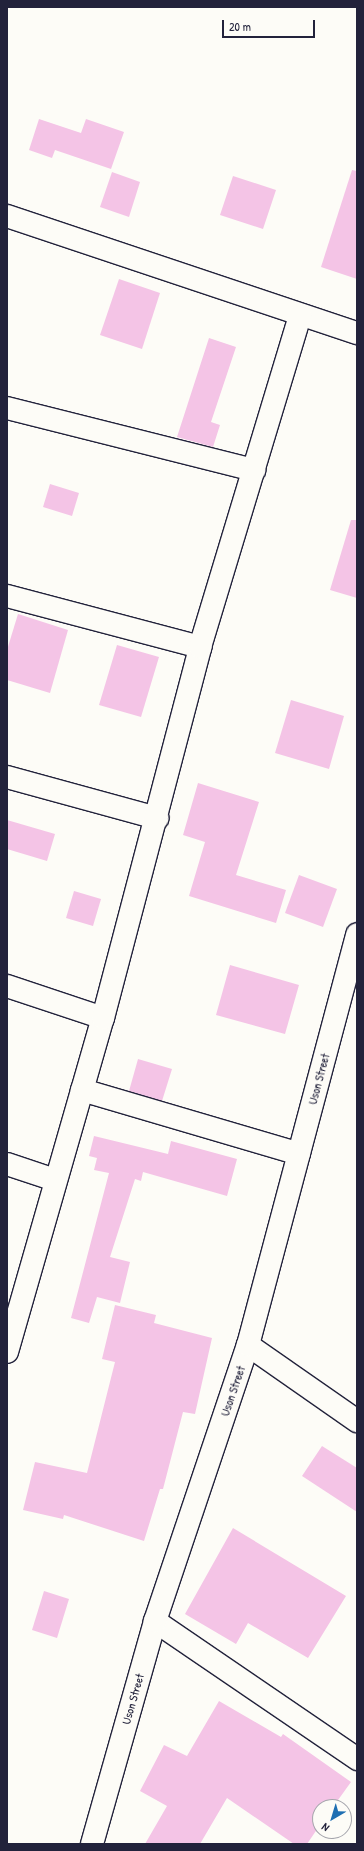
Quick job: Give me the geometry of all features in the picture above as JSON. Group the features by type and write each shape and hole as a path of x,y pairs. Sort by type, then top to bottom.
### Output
{"street":[{"path":"7,216 357,333"},
{"path":"7,1352 55,1180 103,1018 157,818 200,647 300,315"},
{"path":"7,408 254,470"},
{"path":"7,596 200,647"},
{"path":"7,777 157,818"},
{"name":"Uson Street","path":"92,1844 155,1621 248,1345 357,934"},
{"path":"7,986 103,1018"},
{"path":"82,1090 299,1154"},
{"path":"7,1164 55,1180"},
{"path":"248,1345 357,1421"},
{"path":"155,1621 357,1759"}],"building":[{"path":"39,119 81,133 86,119 124,132 111,169 55,150 52,158 29,150"},
{"path":"352,170 357,171 357,279 321,267"},
{"path":"112,172 140,182 129,217 100,207"},
{"path":"233,176 276,190 263,229 220,215"},
{"path":"119,279 160,293 142,349 100,335"},
{"path":"209,338 236,347 211,422 220,425 213,447 177,437"},
{"path":"50,484 79,493 72,516 43,507"},
{"path":"351,520 357,520 357,598 330,590"},
{"path":"18,614 68,630 50,693 7,680 7,650"},
{"path":"117,645 159,657 141,717 99,705"},
{"path":"291,700 344,716 329,769 275,753"},
{"path":"198,783 259,802 236,875 286,890 276,923 189,896 205,842 183,835"},
{"path":"7,820 55,834 47,861 7,849"},
{"path":"299,875 337,889 323,927 285,913"},
{"path":"74,891 101,899 93,926 66,918"},
{"path":"230,965 299,985 285,1034 216,1015"},
{"path":"138,1059 172,1069 162,1101 129,1091"},
{"path":"94,1136 168,1154 171,1141 237,1159 227,1196 143,1172 141,1181 135,1179 110,1257 130,1262 120,1303 97,1297 89,1323 71,1318 109,1173 94,1170 97,1158 89,1156"},
{"path":"115,1305 156,1315 154,1323 212,1338 195,1414 183,1412 163,1489 160,1489 144,1541 64,1515 63,1519 23,1510 35,1462 87,1473 115,1362 102,1359"},
{"path":"322,1446 357,1468 357,1512 302,1476"},
{"path":"233,1528 346,1596 308,1658 248,1623 236,1644 185,1614"},
{"path":"44,1591 69,1599 57,1638 32,1630"},
{"path":"219,1701 281,1737 283,1734 351,1782 339,1799 312,1799 312,1837 307,1844 294,1844 227,1798 200,1844 145,1844 167,1806 140,1791 164,1745 187,1756"}]}
